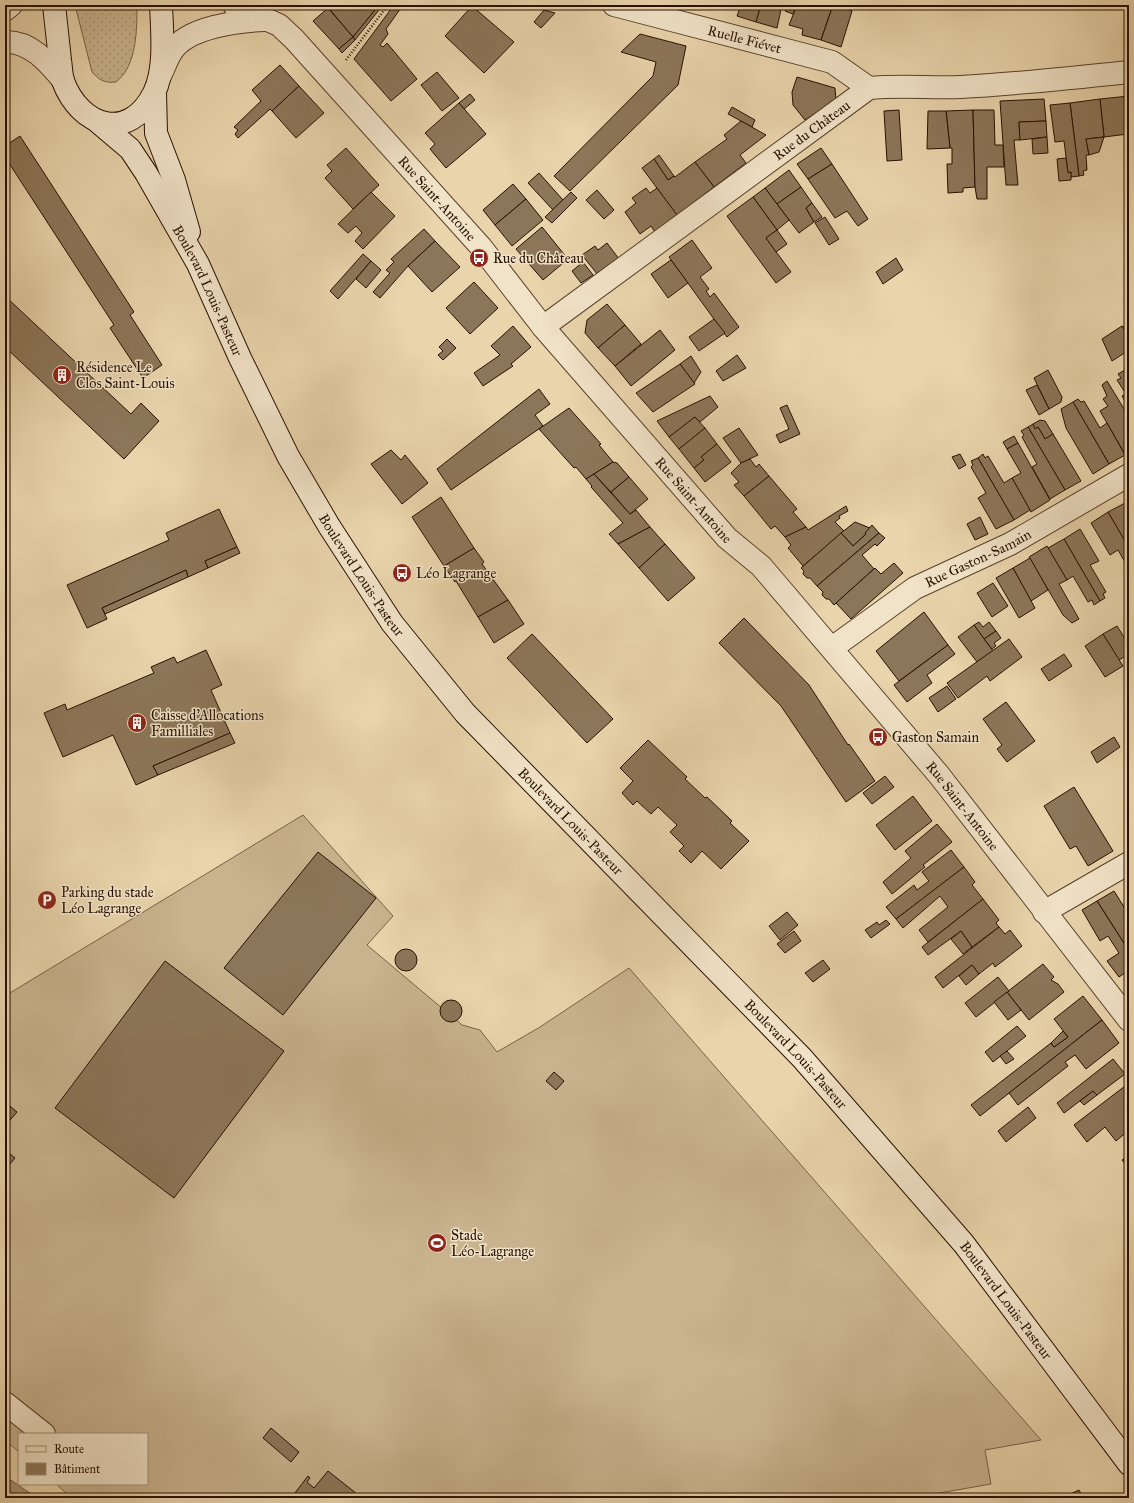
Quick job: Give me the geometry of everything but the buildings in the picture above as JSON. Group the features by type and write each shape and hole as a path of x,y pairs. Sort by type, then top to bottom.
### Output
{"street":[{"path":"5,10 11,5"},
{"path":"54,5 63,80"},
{"path":"161,5 162,35 157,85 156,134 174,180 198,264"},
{"name":"Rue Saint-Antoine","path":"234,5 279,25 294,39 481,247 543,327 727,538 761,566 939,775 1129,1020"},
{"name":"Ruelle Fiévet","path":"614,5 687,14 832,62 869,88"},
{"path":"97,121 114,123 130,121 140,113 157,85 173,50 189,38 219,25 242,21 268,20"},
{"path":"5,42 14,42 29,48 46,60 63,80"},
{"name":"Rue du Château","path":"543,327 869,88 893,85 958,87 1078,78 1129,72"},
{"name":"Boulevard Louis-Pasteur","path":"63,80 73,101 83,113 97,121 130,149 198,264 240,358 288,456 329,526 392,624 465,713 797,1052 964,1244 1129,1464"},
{"name":"Rue Gaston-Samain","path":"832,648 915,588 1010,544 1129,475"},
{"path":"1044,912 1129,863"},
{"path":"5,1403 43,1433"}],"path":[{"path":"332,80 388,5"}],"shaded area":[{"path":"75,5 137,5 136,36 132,57 123,75 116,82 103,81 92,72"},
{"name":"Stade Léo-Lagrange","path":"303,815 393,916 367,945 462,1025 480,1030 497,1052 540,1027 629,968 1041,1440 985,1450 991,1484 911,1498 72,1498 57,1485 148,1485 148,1433 18,1433 18,1451 5,1440 5,996"},
{"path":"5,1476 37,1498 5,1498"}],"place":[{"name":"Rue du Château","path":"479,258"},
{"name":"Résidence Le Clos Saint-Louis","path":"62,375"},
{"name":"Léo Lagrange","path":"402,573"},
{"name":"Caisse d'Allocations Familliales","path":"137,723"},
{"name":"Gaston Samain","path":"878,737"},
{"name":"Parking du stade Léo Lagrange","path":"47,900"},
{"name":"Stade Léo-Lagrange","path":"437,1243"}]}
